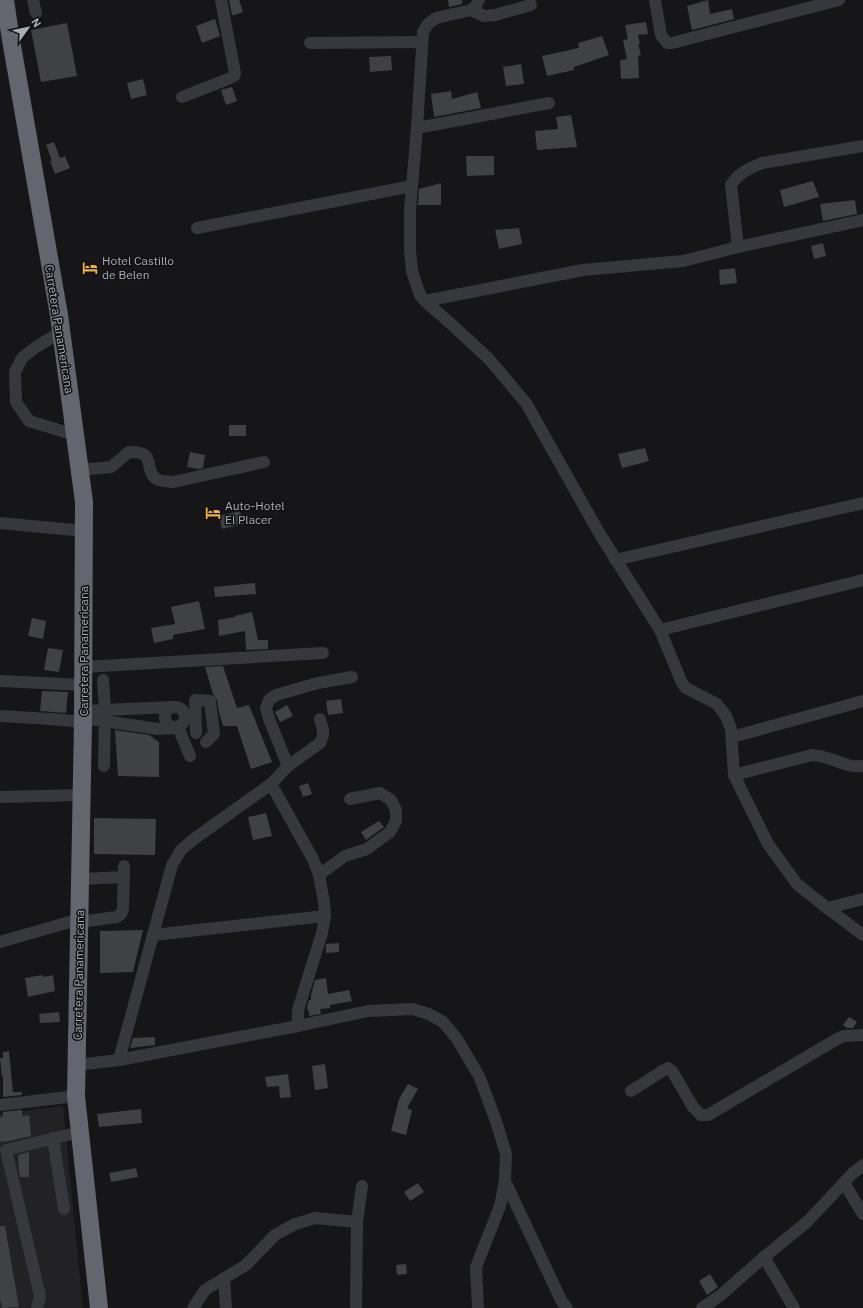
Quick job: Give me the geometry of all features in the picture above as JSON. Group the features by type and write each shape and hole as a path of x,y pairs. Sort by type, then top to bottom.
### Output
{"highway":[{"name":"Carretera Panamericana","path":"5,0 5,41 61,332 84,502 84,676 76,1096 99,1308"}],"street":[{"path":"33,0 36,13"},
{"path":"182,97 234,76 235,73 221,0"},
{"path":"480,0 471,10 436,18 428,24 423,32 410,210 410,249 412,271 420,295 489,360 526,403 615,560 660,630 682,683 686,688 717,704 726,716 732,737 734,775 768,844 797,884 863,935"},
{"path":"655,0 661,35 667,43 672,43 839,0"},
{"path":"471,10 484,16 495,15 531,5"},
{"path":"310,43 422,42"},
{"path":"417,128 549,103"},
{"path":"738,247 731,185 734,180 747,169 762,163 863,146"},
{"path":"197,228 412,186"},
{"path":"425,301 583,270 683,261 738,247 863,220"},
{"path":"61,332 36,347 22,358 14,372 16,402 29,421 75,435"},
{"path":"80,470 111,466 129,452 136,452 143,454 148,460 152,474 155,478 161,481 173,482 264,462"},
{"path":"615,560 863,503"},
{"path":"0,523 84,531"},
{"path":"660,630 863,580"},
{"path":"0,681 84,676 323,653"},
{"path":"288,766 269,719 266,708 269,700 276,695 318,683 352,677"},
{"path":"103,680 105,716 104,766"},
{"path":"196,733 195,700 210,701 214,734 206,742"},
{"path":"732,737 863,701"},
{"path":"172,708 166,711 164,717 169,726 179,726 196,733 206,742"},
{"path":"0,716 51,719 105,716 179,708 185,716 179,726"},
{"path":"105,716 117,722 158,729 179,726"},
{"path":"119,1060 172,865 181,850 194,838 271,784 288,766 320,743 323,736 323,730 320,719"},
{"path":"179,726 190,756"},
{"path":"206,742 214,740 223,726"},
{"path":"734,775 812,755 820,755 853,766 863,766"},
{"path":"271,784 313,859 319,875 325,916 322,933 298,1010 298,1026"},
{"path":"319,875 345,856 367,849 390,832 396,821 396,810 391,800 380,793 350,799"},
{"path":"0,797 81,796"},
{"path":"0,942 80,921 117,917 121,914 123,909 124,872 81,879"},
{"path":"827,908 863,899"},
{"path":"153,935 325,916"},
{"path":"77,1065 119,1060 298,1026 368,1011 412,1009 429,1014 443,1022 458,1039 479,1076 496,1121 506,1154 506,1181 500,1206 476,1267 478,1308"},
{"path":"631,1091 668,1068 672,1071 693,1107 701,1115 708,1115 837,1039 844,1036 863,1036"},
{"path":"0,1105 76,1096"},
{"path":"37,1308 40,1296 3,1150 80,1132"},
{"path":"53,1138 64,1209"},
{"path":"702,1308 721,1295 807,1222 853,1173 863,1165"},
{"path":"506,1181 566,1308"},
{"path":"844,1183 863,1214"},
{"path":"356,1308 357,1222 362,1186"},
{"path":"193,1308 205,1290 246,1265 275,1235 295,1224 315,1218 357,1222"},
{"path":"764,1257 794,1308"},
{"path":"224,1278 226,1308"}],"shaded area":[{"path":"63,1106 83,1308 0,1308 0,1114"}],"building":[{"path":"229,0 239,0 243,12 232,15"},
{"path":"448,0 462,0 462,4 449,7"},
{"path":"708,0 710,14 732,9 734,19 692,30 687,6"},
{"path":"215,19 220,36 202,43 196,26"},
{"path":"646,22 648,34 638,35 640,44 638,44 641,55 638,56 639,78 621,79 620,60 627,59 623,40 628,39 625,25"},
{"path":"67,23 77,76 41,82 31,30"},
{"path":"602,36 609,55 574,67 574,70 547,76 542,56 579,48 578,43"},
{"path":"391,56 392,70 370,72 369,57"},
{"path":"521,64 524,84 506,86 503,67"},
{"path":"143,79 147,95 131,99 127,83"},
{"path":"232,87 237,101 226,105 221,90"},
{"path":"451,91 452,99 477,92 481,108 434,117 431,94"},
{"path":"571,115 577,147 537,150 535,131 558,129 556,117"},
{"path":"54,142 60,158 65,156 70,168 55,174 46,145"},
{"path":"466,156 494,156 494,175 467,176"},
{"path":"813,181 819,197 784,207 780,190"},
{"path":"441,183 441,205 418,205 419,189"},
{"path":"855,200 857,214 823,221 820,204"},
{"path":"519,228 522,244 499,249 495,230"},
{"path":"823,243 826,256 814,259 811,246"},
{"path":"735,268 737,283 720,285 719,270"},
{"path":"229,425 246,425 246,436 229,436"},
{"path":"645,448 649,461 622,468 618,454"},
{"path":"190,452 205,455 203,468 199,469 187,467"},
{"path":"240,511 243,524 222,529 219,516"},
{"path":"255,583 256,594 215,597 214,587"},
{"path":"199,601 205,629 173,635 173,639 154,643 151,628 175,624 171,607"},
{"path":"252,612 258,640 268,640 268,649 246,650 245,631 219,636 218,620"},
{"path":"32,618 46,621 43,639 28,636"},
{"path":"48,648 63,650 59,672 44,670"},
{"path":"223,666 237,708 249,705 272,762 251,769 237,726 223,726 217,700 213,694 205,667"},
{"path":"42,691 68,692 66,713 40,711"},
{"path":"341,699 343,713 328,715 326,701"},
{"path":"287,705 293,716 280,722 275,712"},
{"path":"115,730 149,735 159,742 159,777 118,776"},
{"path":"308,783 312,794 303,797 299,786"},
{"path":"266,813 272,836 253,840 248,817"},
{"path":"94,818 156,819 155,855 94,854"},
{"path":"379,821 384,827 366,840 361,832"},
{"path":"143,930 133,972 100,973 100,931"},
{"path":"339,943 339,952 326,953 326,944"},
{"path":"43,975 43,977 53,975 55,991 28,997 25,978"},
{"path":"326,978 328,994 349,990 352,1001 330,1005 330,1008 320,1009 321,1014 309,1016 307,1007 309,1000 311,1000 315,980"},
{"path":"59,1012 60,1022 40,1023 39,1014"},
{"path":"849,1017 857,1022 853,1028 847,1028 843,1025"},
{"path":"155,1037 155,1045 130,1048 133,1038"},
{"path":"9,1051 13,1092 22,1092 22,1095 3,1097 3,1077 0,1058 3,1058 3,1052"},
{"path":"325,1064 328,1088 315,1090 312,1066"},
{"path":"288,1074 291,1097 280,1098 279,1086 267,1087 265,1077"},
{"path":"408,1084 418,1089 407,1108 412,1110 406,1135 391,1131 399,1099"},
{"path":"141,1109 142,1123 99,1127 97,1114"},
{"path":"22,1110 22,1116 29,1115 31,1136 0,1142 0,1117 3,1117 3,1112"},
{"path":"29,1152 29,1177 20,1177 18,1155"},
{"path":"136,1168 138,1177 111,1182 109,1173"},
{"path":"418,1183 424,1192 410,1201 404,1192"},
{"path":"0,1226 5,1226 19,1307 2,1308 0,1299"},
{"path":"406,1264 407,1274 397,1275 396,1265"},
{"path":"710,1274 718,1287 707,1295 699,1281"}],"place":[{"name":"Hotel Castillo de Belen","path":"90,268"},
{"name":"Auto-Hotel El Placer","path":"213,513"}]}
